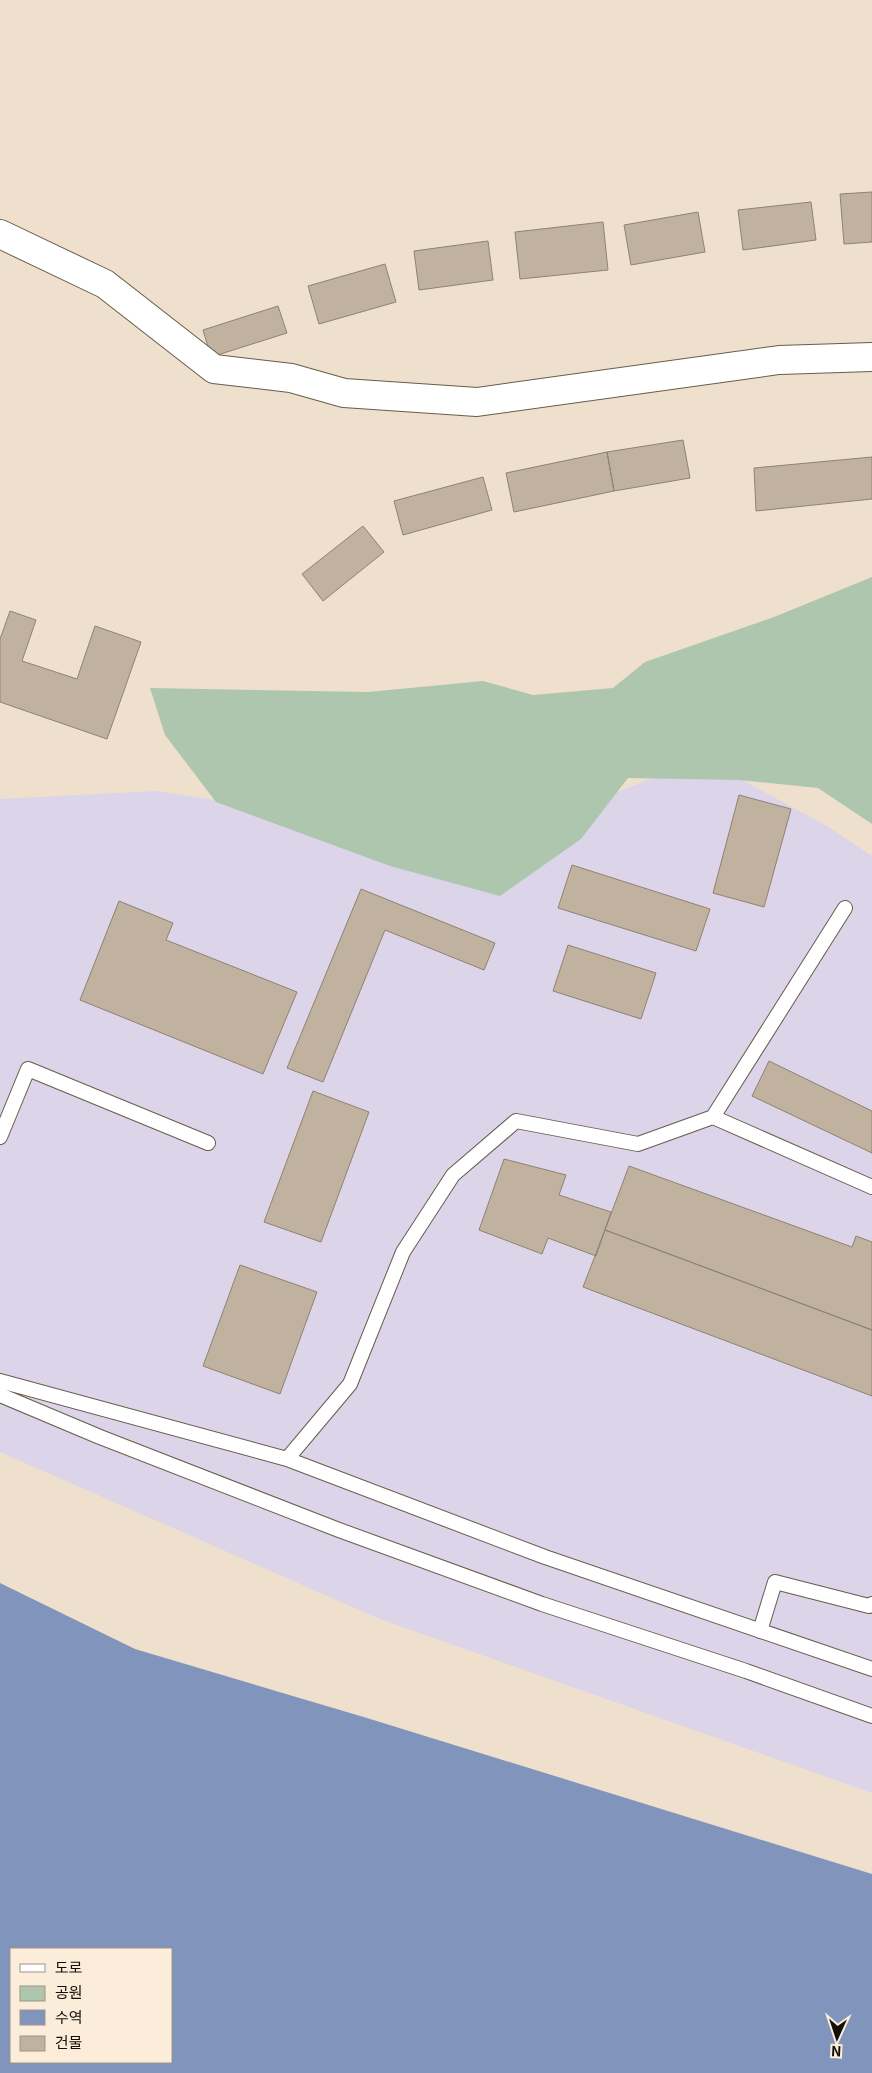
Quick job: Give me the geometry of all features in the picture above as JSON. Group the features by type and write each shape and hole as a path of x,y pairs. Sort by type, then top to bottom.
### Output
{"street":[{"path":"0,234 105,284 214,369 291,378 344,393 477,402 779,360 872,357"}],"lane":[{"path":"287,1459 350,1384 403,1252 453,1175 516,1121 638,1144 713,1117 846,908"},
{"path":"0,1137 28,1069 208,1143"},
{"path":"713,1117 872,1187"},
{"path":"0,1381 287,1459 545,1557 872,1669"},
{"path":"0,1395 100,1437 339,1530 542,1604 872,1716"},
{"path":"760,1631 775,1582 870,1606 872,1604"}],"shaded area":[{"path":"702,758 827,826 872,856 872,1793 380,1619 0,1452 0,799 157,791 310,815 521,831"}],"green space":[{"path":"872,577 872,824 818,788 739,780 628,778 581,839 500,896 390,866 216,802 165,735 150,688 368,692 483,681 533,695 613,688 645,662 774,617"}],"water":[{"path":"0,1583 135,1649 367,1718 872,1874 872,2073 0,2073"}],"building":[{"path":"872,192 872,242 844,244 840,194"},
{"path":"811,202 816,240 743,250 738,210"},
{"path":"698,212 705,252 631,265 624,225"},
{"path":"603,222 608,270 520,279 515,232"},
{"path":"488,241 493,280 419,290 414,251"},
{"path":"385,264 396,302 319,324 308,286"},
{"path":"278,306 287,333 211,357 203,330"},
{"path":"683,440 690,478 614,491 607,452"},
{"path":"607,452 614,491 514,512 506,473"},
{"path":"872,457 872,499 756,511 754,468"},
{"path":"483,477 492,510 403,535 394,501"},
{"path":"363,526 384,552 323,601 302,574"},
{"path":"10,611 36,620 22,661 77,679 95,626 141,642 107,739 0,702 0,639"},
{"path":"739,795 791,809 764,907 713,893"},
{"path":"572,865 710,909 696,951 558,908"},
{"path":"361,889 495,943 484,970 385,930 323,1082 287,1068"},
{"path":"119,901 173,923 166,940 297,992 263,1074 80,1000"},
{"path":"568,945 656,973 641,1019 553,991"},
{"path":"769,1061 872,1111 872,1153 752,1096"},
{"path":"313,1091 369,1112 321,1242 264,1222"},
{"path":"504,1159 566,1175 559,1195 611,1212 596,1256 548,1238 542,1254 479,1230"},
{"path":"629,1166 852,1247 856,1236 872,1242 872,1330 605,1230"},
{"path":"605,1230 872,1330 872,1396 583,1287"},
{"path":"240,1265 317,1292 280,1394 203,1366"}]}
